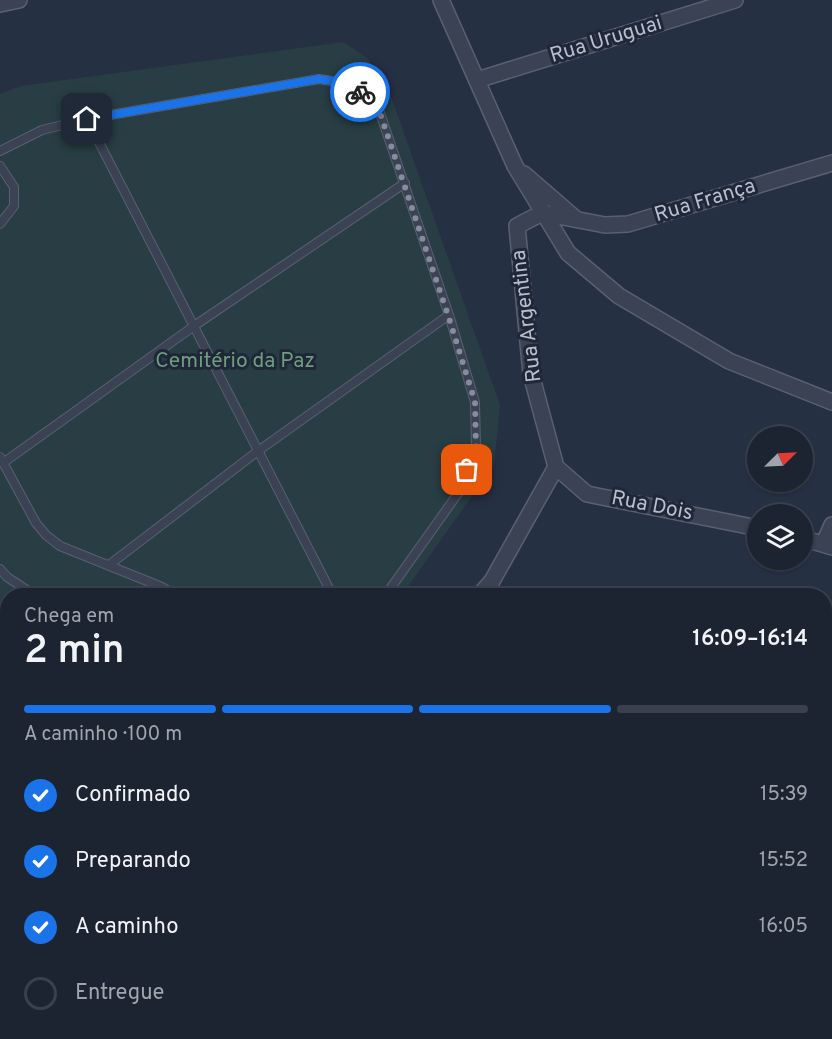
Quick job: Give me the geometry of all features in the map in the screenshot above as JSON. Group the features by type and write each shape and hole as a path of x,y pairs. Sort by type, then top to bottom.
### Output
{"street":[{"path":"0,4 19,0"},
{"path":"441,0 515,166 568,254 618,296 729,361 832,402"},
{"name":"Rua Uruguai","path":"477,80 735,0"},
{"name":"Rua França","path":"542,213 605,225 628,224 832,163"},
{"name":"Rua França","path":"515,166 576,219"},
{"name":"Rua Argentina","path":"542,213 517,226 531,374 556,467"},
{"path":"486,588 556,467"},
{"name":"Rua Dois","path":"556,467 587,494 747,526"},
{"path":"813,541 828,545 832,525"}],"lane":[{"path":"0,151 42,130 87,119 319,79 351,84 379,110 405,183 475,402 476,448 459,492 391,588"},
{"path":"87,119 329,588"},
{"path":"0,166 14,187 14,206 0,224"},
{"path":"164,588 60,546 46,535 36,523 2,460 405,183"},
{"path":"108,565 258,451 448,315"},
{"path":"0,569 7,577 24,588"}],"green space":[{"name":"Cemitério da Paz","path":"343,42 367,58 388,88 500,405 494,465 407,588 0,588 0,94 21,86"}],"way so far":[{"path":"360,92 379,110 405,183 475,402 476,448 467,470"}],"route":[{"path":"87,119 319,79 351,84 360,92"}]}
